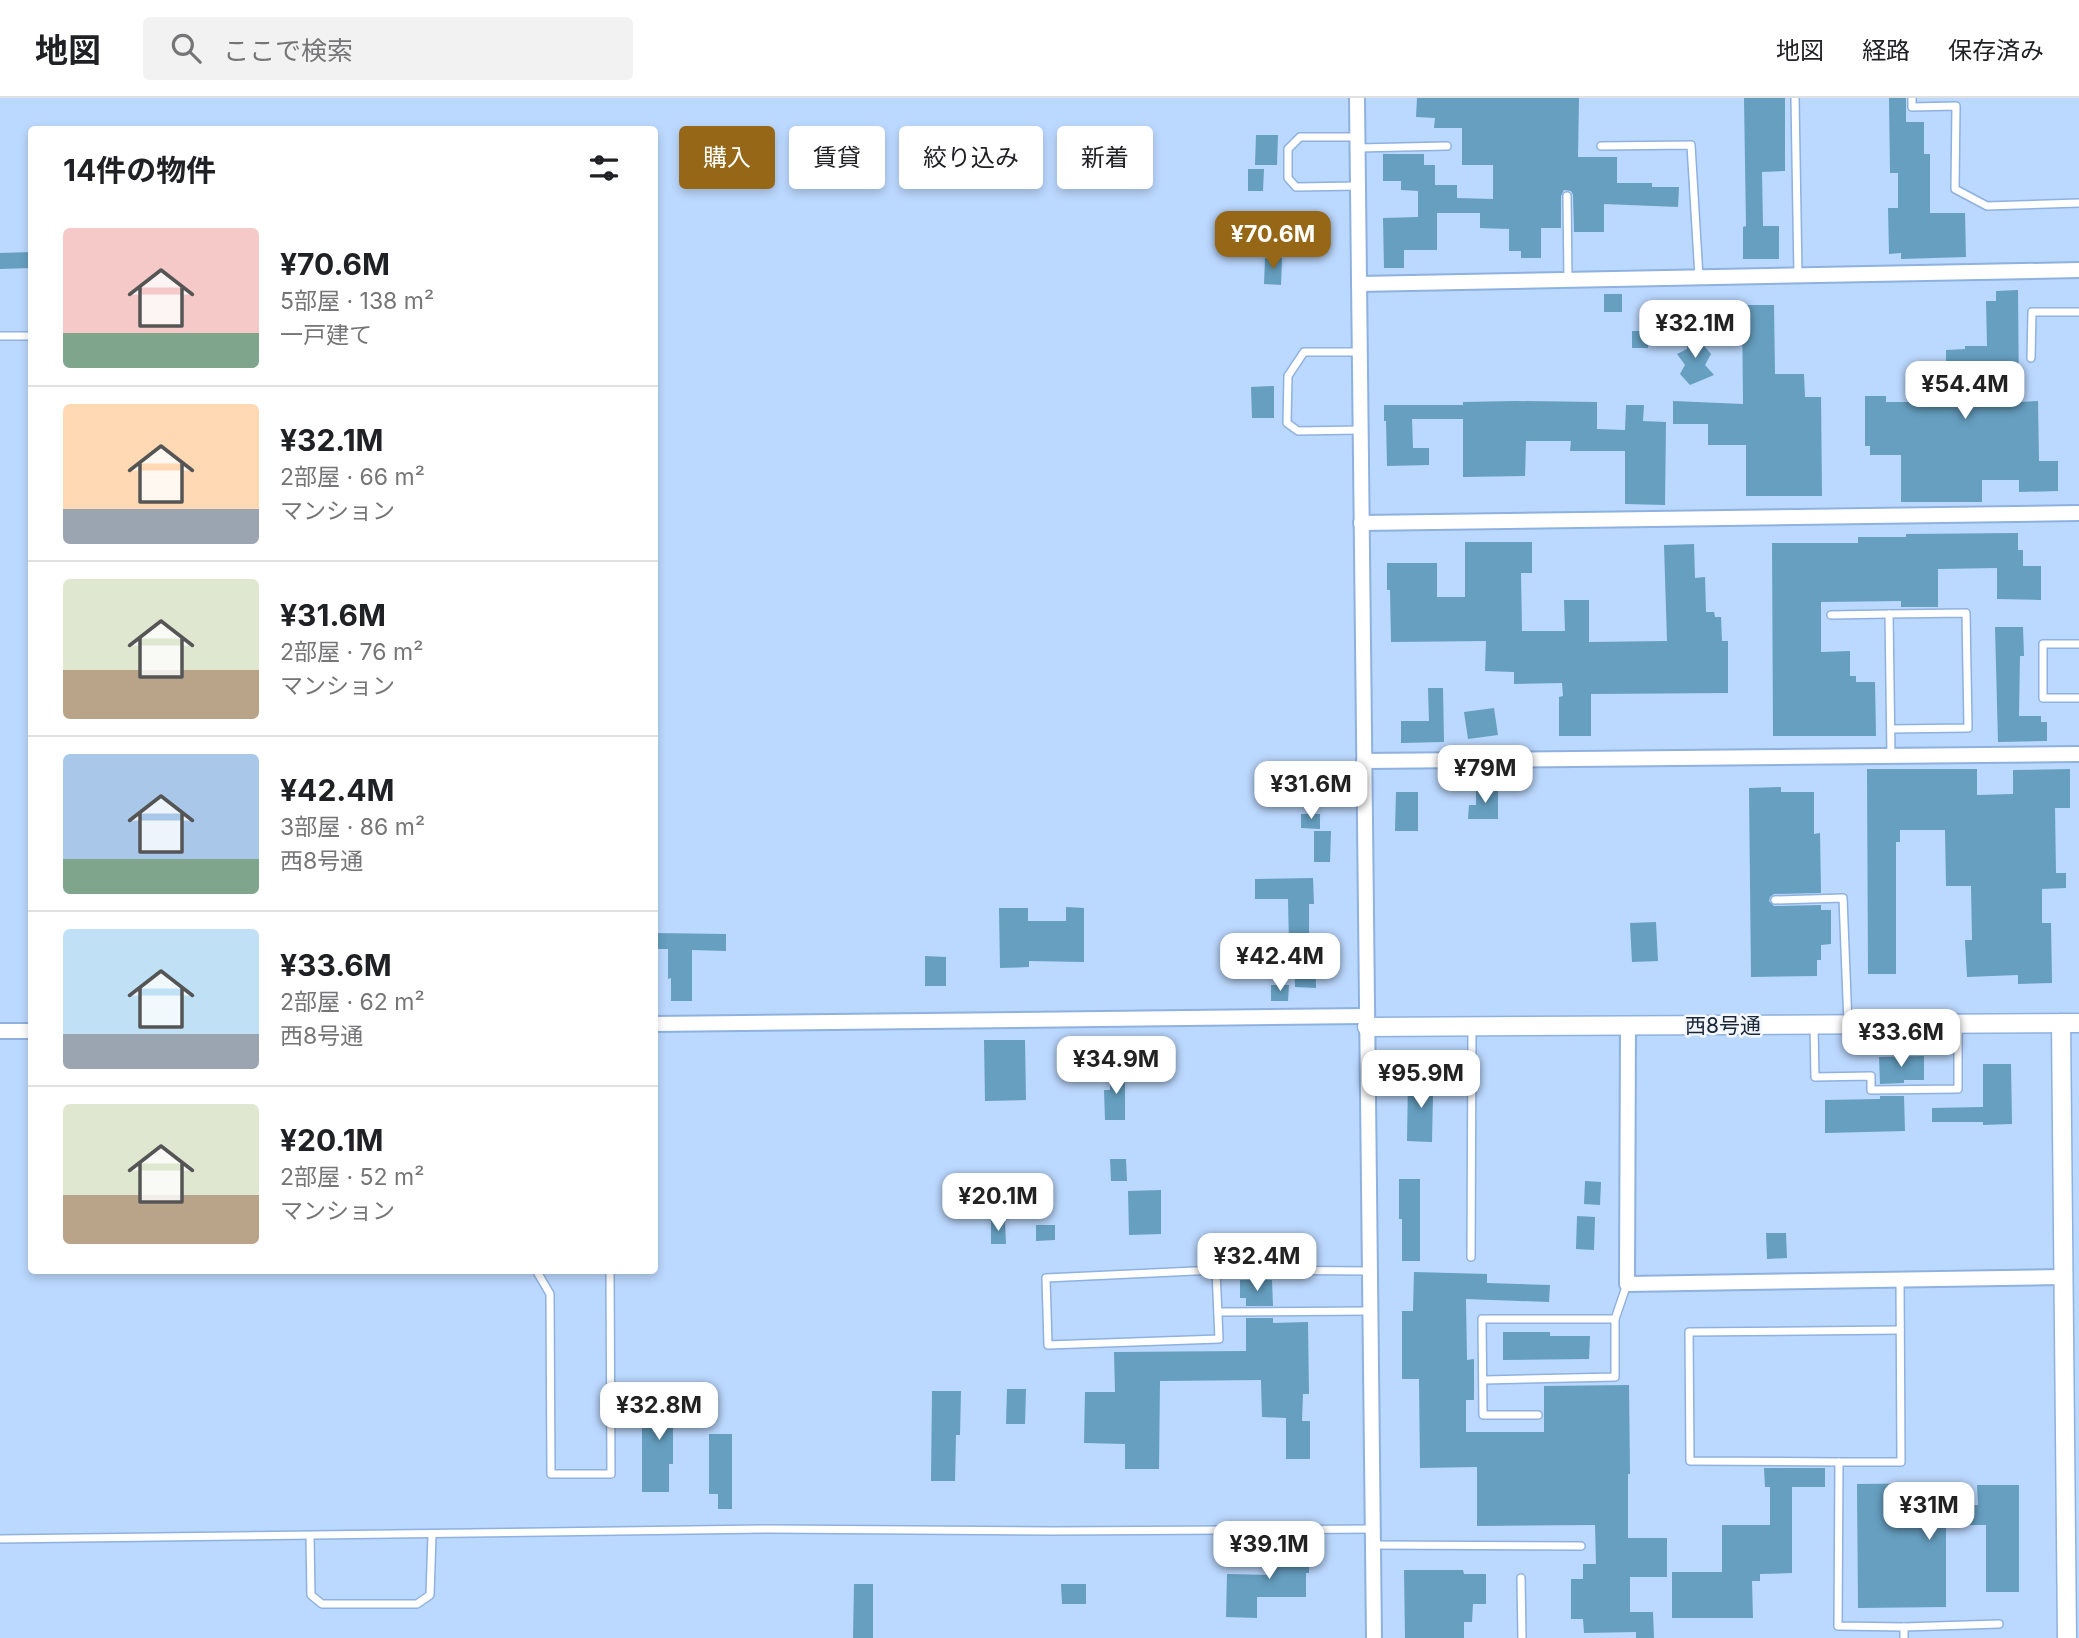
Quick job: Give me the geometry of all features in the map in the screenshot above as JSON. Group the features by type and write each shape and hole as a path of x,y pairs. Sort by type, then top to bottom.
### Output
{"street":[{"path":"1357,98 1374,1638"},
{"path":"1359,284 2079,270"},
{"path":"1361,523 2079,513"},
{"path":"1364,761 2079,754"},
{"path":"658,1024 1366,1022"},
{"name":"西8号通","path":"1366,1022 1472,1027 2079,1023"},
{"path":"2061,1023 2063,1277 2071,1422 2067,1638"},
{"path":"1628,1026 1627,1284 2063,1277"},
{"path":"0,1031 28,1031"}],"lane":[{"path":"1795,98 1798,276"},
{"path":"1912,98 1912,107 1956,106 1955,189 1987,206 2079,203"},
{"path":"1358,186 1296,187 1288,178 1288,149 1300,137 1447,146"},
{"path":"1601,146 1690,145 1700,278"},
{"path":"1567,196 1568,280"},
{"path":"2031,358 2032,312 2079,312"},
{"path":"0,336 28,336"},
{"path":"1360,352 1304,352 1288,376 1287,423 1298,431 1360,430"},
{"path":"1831,615 1966,612 1968,729 1891,729"},
{"path":"1889,614 1891,756"},
{"path":"2079,644 2043,644 2043,698 2079,698"},
{"path":"1775,900 1843,898 1848,1024"},
{"path":"1814,1024 1815,1077 1871,1076 1871,1090 1958,1089 1958,1023"},
{"path":"1471,1257 1472,1027"},
{"path":"1216,1270 1219,1339 1048,1345 1046,1278 1216,1270 1369,1270"},
{"path":"538,1274 550,1294 551,1474 611,1474 610,1274"},
{"path":"1900,1280 1901,1462 1690,1461 1689,1332 1900,1330"},
{"path":"1484,1380 1615,1377 1615,1319 1627,1284"},
{"path":"1218,1312 1370,1311"},
{"path":"1538,1415 1483,1415 1482,1319 1615,1319"},
{"path":"1839,1462 1838,1626 1999,1624"},
{"path":"0,1539 770,1529 1372,1537 1581,1546"},
{"path":"310,1536 311,1595 322,1604 417,1604 430,1595 432,1535"},
{"path":"1521,1578 1522,1638"},
{"path":"1904,1627 1904,1638"}],"building":[{"path":"1417,98 1579,98 1578,157 1617,157 1617,183 1652,183 1652,187 1679,187 1678,207 1604,204 1604,232 1574,232 1573,195 1571,191 1564,190 1561,196 1561,228 1541,228 1541,258 1521,258 1521,251 1509,251 1509,229 1480,228 1480,213 1437,213 1437,250 1404,250 1404,268 1384,268 1383,218 1418,217 1418,191 1401,190 1401,181 1383,181 1383,154 1424,154 1424,165 1435,165 1435,185 1457,185 1457,198 1493,199 1493,165 1462,165 1462,128 1434,128 1435,118 1416,117"},
{"path":"1744,98 1785,98 1785,171 1762,172 1763,226 1779,226 1779,259 1743,259 1743,227 1746,226"},
{"path":"1889,98 1906,98 1906,122 1924,122 1924,154 1930,154 1930,213 1965,213 1966,257 1901,259 1901,253 1889,254 1888,208 1898,208 1898,173 1890,173"},
{"path":"1256,135 1278,135 1277,165 1255,165"},
{"path":"1248,169 1264,169 1263,191 1248,191"},
{"path":"28,252 28,268 0,269 0,253"},
{"path":"1265,258 1282,258 1281,285 1264,284"},
{"path":"2018,290 2019,402 2038,401 2039,461 2058,461 2058,491 2019,492 2019,480 1982,480 1982,502 1901,502 1901,455 1870,455 1870,446 1865,446 1865,396 1886,396 1886,402 1919,402 1919,363 1946,363 1946,350 1965,349 1965,346 1987,346 1986,301 1996,301 1996,291"},
{"path":"1604,294 1622,294 1622,312 1604,312"},
{"path":"1742,305 1774,305 1775,374 1804,374 1805,397 1821,397 1822,496 1746,496 1746,445 1708,445 1708,424 1673,424 1673,401 1743,404"},
{"path":"1687,326 1711,354 1705,365 1714,375 1690,385 1680,374 1685,365 1677,354 1687,349"},
{"path":"1632,331 1649,331 1648,348 1632,348"},
{"path":"1274,386 1274,418 1252,418 1251,387"},
{"path":"1463,402 1597,402 1597,429 1625,430 1626,405 1644,405 1643,421 1666,422 1665,505 1625,504 1625,451 1570,451 1571,441 1526,441 1525,476 1463,477 1463,419 1412,419 1413,448 1429,448 1429,465 1387,466 1384,405 1463,405"},
{"path":"2018,533 2018,550 2023,550 2023,566 2041,566 2041,600 1997,599 1997,568 1938,569 1938,607 1901,607 1901,601 1821,602 1821,652 1850,651 1850,676 1856,676 1856,682 1875,682 1876,736 1773,736 1772,543 1858,543 1858,537 1906,537 1906,534"},
{"path":"1465,542 1532,542 1532,573 1521,573 1522,631 1565,631 1564,600 1589,600 1589,642 1667,641 1664,545 1694,544 1695,578 1705,577 1706,612 1714,612 1715,617 1721,617 1722,641 1728,641 1728,693 1591,694 1591,736 1559,736 1559,697 1563,696 1562,683 1514,684 1514,672 1485,671 1486,641 1391,642 1387,563 1437,563 1437,597 1465,597"},
{"path":"1995,627 2023,627 2024,656 2020,656 2019,716 2041,716 2041,722 2047,722 2047,741 1998,742"},
{"path":"1428,688 1443,688 1444,742 1401,743 1401,721 1429,721"},
{"path":"1494,708 1498,735 1468,739 1464,712"},
{"path":"1867,769 1977,769 1977,795 2013,794 2013,770 2070,769 2070,808 2055,808 2056,873 2066,873 2066,888 2042,889 2042,923 2051,923 2052,983 2018,984 2018,975 1967,977 1965,940 1972,940 1971,886 1946,886 1945,830 1900,830 1900,842 1896,842 1896,974 1868,974"},
{"path":"1781,787 1781,792 1814,792 1814,834 1820,833 1821,893 1774,894 1769,901 1774,906 1821,905 1821,910 1831,910 1831,944 1821,945 1817,976 1751,977 1749,788"},
{"path":"1476,789 1498,789 1498,819 1468,819 1469,805 1476,805"},
{"path":"1396,792 1418,792 1418,831 1395,831"},
{"path":"1301,814 1320,814 1320,829 1301,828"},
{"path":"1314,831 1331,831 1330,862 1314,862"},
{"path":"1313,878 1314,904 1309,904 1309,931 1310,946 1315,946 1316,988 1295,987 1294,945 1289,945 1288,899 1255,899 1255,879"},
{"path":"1066,907 1084,908 1084,962 1029,961 1029,967 1000,968 999,908 1028,908 1028,921 1066,921"},
{"path":"1656,922 1658,961 1632,962 1630,923"},
{"path":"658,933 726,934 726,951 692,950 692,1001 671,1001 668,949 658,949"},
{"path":"925,956 946,957 946,986 925,986"},
{"path":"1271,985 1289,985 1288,1001 1271,1001"},
{"path":"984,1040 1025,1040 1026,1100 985,1101"},
{"path":"1924,1056 1924,1080 1880,1084 1879,1057"},
{"path":"1983,1064 2011,1064 2012,1124 1932,1122 1932,1108 1983,1107"},
{"path":"1110,1067 1125,1068 1125,1120 1105,1120 1104,1090 1110,1090"},
{"path":"1408,1080 1438,1080 1437,1095 1433,1095 1432,1142 1407,1141"},
{"path":"1880,1096 1904,1096 1905,1131 1825,1133 1825,1100 1880,1099"},
{"path":"1110,1159 1126,1159 1127,1181 1111,1181"},
{"path":"1399,1179 1420,1179 1420,1261 1402,1261"},
{"path":"1585,1181 1601,1182 1600,1205 1584,1204"},
{"path":"1161,1190 1161,1234 1129,1235 1128,1191"},
{"path":"1577,1216 1595,1217 1594,1250 1576,1249"},
{"path":"991,1221 1005,1221 1006,1244 991,1244"},
{"path":"1036,1225 1055,1225 1055,1240 1036,1241"},
{"path":"1766,1233 1786,1233 1787,1258 1767,1259"},
{"path":"1414,1272 1487,1274 1487,1283 1550,1285 1549,1302 1466,1299 1467,1360 1474,1359 1474,1400 1466,1400 1466,1432 1544,1432 1544,1386 1629,1385 1628,1538 1667,1538 1667,1577 1630,1577 1630,1612 1653,1612 1654,1638 1636,1638 1636,1632 1584,1633 1583,1619 1571,1619 1571,1579 1583,1579 1583,1564 1596,1564 1595,1525 1477,1526 1477,1467 1420,1468 1419,1379 1402,1379 1402,1311 1413,1311"},
{"path":"1240,1280 1272,1280 1273,1306 1246,1306 1246,1298 1240,1298"},
{"path":"1246,1318 1273,1318 1273,1323 1308,1322 1309,1394 1303,1394 1302,1421 1310,1421 1310,1459 1286,1459 1286,1418 1262,1417 1261,1380 1160,1381 1159,1469 1125,1469 1125,1444 1084,1443 1085,1392 1115,1392 1114,1352 1246,1351"},
{"path":"1503,1332 1550,1332 1550,1336 1590,1336 1589,1359 1503,1360"},
{"path":"1007,1389 1026,1389 1025,1424 1006,1424"},
{"path":"932,1391 961,1391 955,1481 931,1481"},
{"path":"645,1398 689,1398 689,1412 673,1412 673,1464 669,1464 669,1492 642,1492 642,1420 645,1420"},
{"path":"709,1434 732,1434 732,1509 718,1509 718,1494 709,1494"},
{"path":"1764,1468 1825,1468 1825,1487 1792,1487 1792,1573 1760,1574 1760,1581 1752,1581 1753,1618 1672,1618 1672,1572 1722,1572 1722,1525 1770,1525 1770,1487 1765,1487"},
{"path":"1946,1483 1946,1505 1978,1505 1977,1485 2019,1485 2019,1592 1986,1592 1986,1525 1946,1525 1946,1607 1858,1608 1857,1484"},
{"path":"1273,1541 1303,1541 1303,1556 1309,1556 1306,1597 1257,1597 1257,1618 1226,1617 1227,1574 1272,1575"},
{"path":"1404,1570 1463,1570 1464,1574 1486,1574 1486,1604 1473,1604 1472,1622 1464,1622 1464,1638 1405,1638"},
{"path":"854,1584 873,1584 873,1638 853,1638"},
{"path":"1061,1584 1086,1584 1086,1604 1062,1604"}]}
